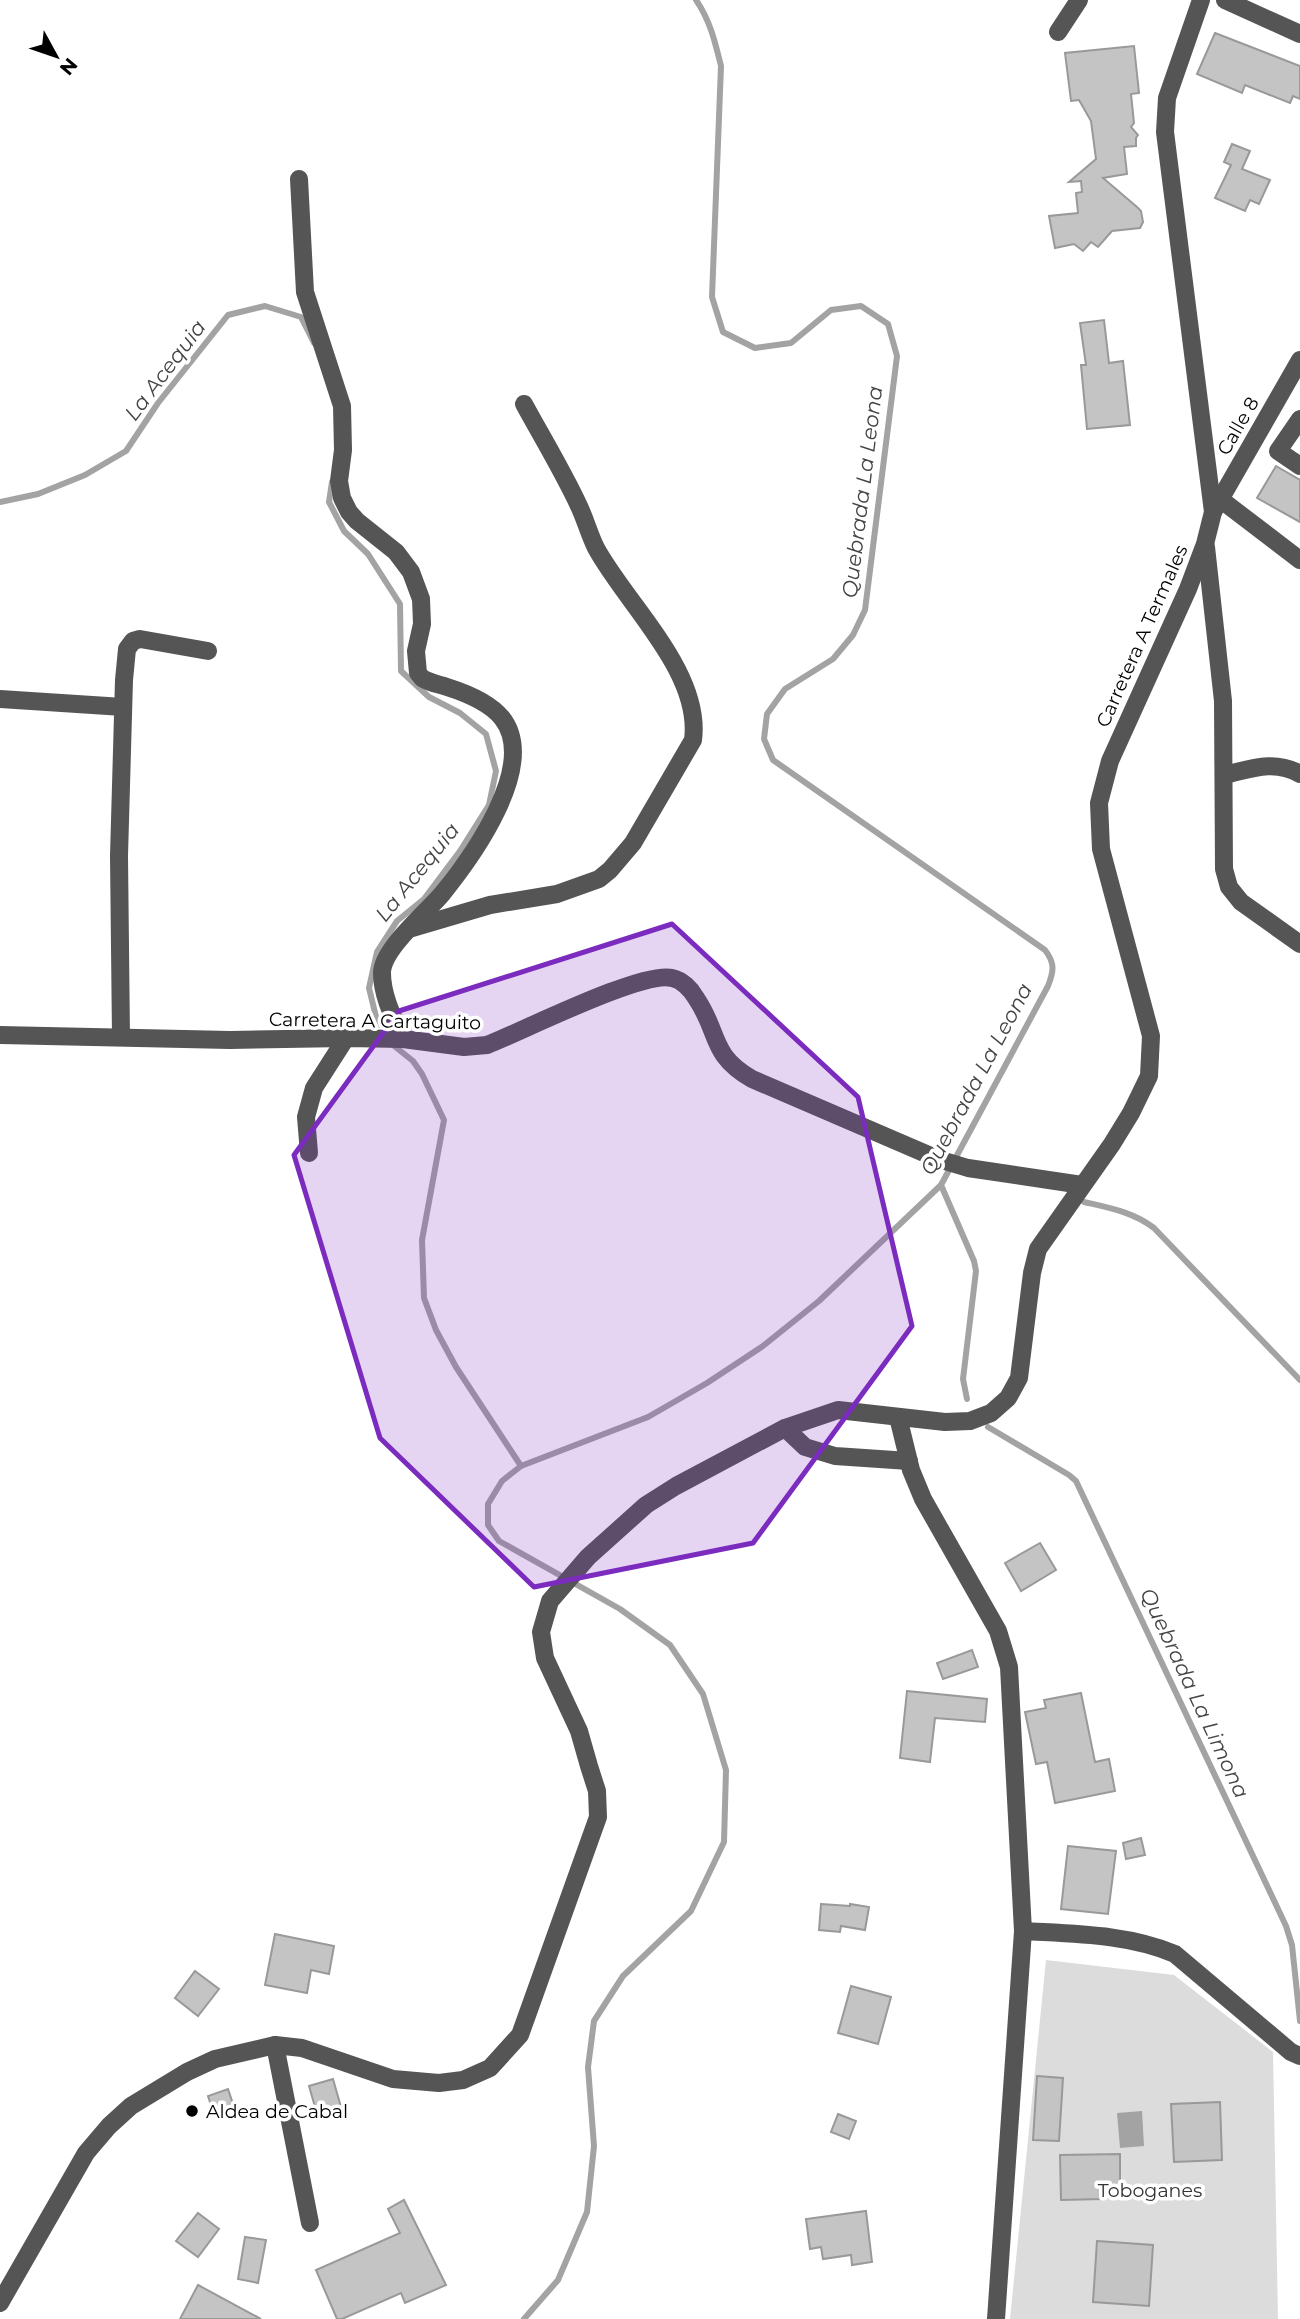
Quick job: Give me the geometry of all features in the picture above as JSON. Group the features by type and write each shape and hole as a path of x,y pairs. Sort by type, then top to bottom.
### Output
{"street":[{"path":"1058,32 1079,0"},
{"name":"Carretera A Termales","path":"275,2045 302,2048 394,2079 439,2083 463,2080 490,2068 520,2035 598,1817 597,1791 579,1731 545,1658 541,1632 550,1601 588,1557 646,1505 785,1427 838,1410 945,1422 970,1421 991,1413 1008,1398 1019,1378 1032,1273 1038,1249 1118,1133 1149,1076 1151,1036 1101,849 1099,803 1110,761 1188,589 1216,505 1165,132 1167,99 1200,0"},
{"path":"1225,0 1300,34"},
{"path":"299,179 306,292 342,406 343,450 339,481 342,498 357,521 397,552 411,572 421,599 422,624 415,651 418,673 422,678 478,699 502,718 513,742 510,780 487,830 442,894 408,929 390,953 382,972 389,1007 403,1039"},
{"name":"Calle 8","path":"1216,505 1300,360"},
{"path":"408,929 490,905 557,894 599,879 633,843 693,740 695,725 692,701 680,676 660,641 597,549 578,503 524,404"},
{"path":"1300,419 1278,451 1300,466"},
{"path":"1216,505 1300,560"},
{"path":"1205,544 1223,701 1224,869 1229,887 1241,902 1300,944"},
{"path":"121,1037 119,856 127,649 133,641 140,639 208,651"},
{"path":"0,699 123,707"},
{"path":"1224,775 1270,765 1289,767 1300,774"},
{"name":"Carretera A Cartaguito","path":"0,1035 229,1040 403,1039 464,1047 487,1045 618,988 670,977 682,982 694,994 705,1012 719,1050 734,1069 752,1079 938,1159 968,1168 1082,1185"},
{"path":"309,1153 306,1117 314,1088 346,1038"},
{"path":"898,1417 909,1461 923,1499 998,1631 1009,1667 1023,1931 996,2319"},
{"path":"785,1427 806,1447 835,1456 909,1461"},
{"path":"1023,1931 1130,1939 1175,1954 1291,2052 1300,2056"},
{"path":"0,2303 86,2153 109,2126 131,2106 187,2072 215,2059 275,2045 310,2223"}],"highlighted area":[{"path":"672,924 858,1097 912,1326 753,1543 534,1587 380,1438 294,1155 399,1011"}],"green space":[{"name":"Toboganes","path":"1046,1960 1174,1975 1273,2052 1278,2319 1010,2319"}],"shaded area":[{"path":"1142,2111 1144,2146 1120,2148 1117,2113"}],"building":[{"path":"1215,33 1300,66 1300,99 1293,96 1290,103 1245,85 1242,93 1197,74"},
{"path":"1134,46 1139,93 1131,94 1134,123 1131,127 1138,135 1136,146 1124,147 1127,174 1103,178 1141,211 1143,222 1140,228 1112,231 1098,247 1091,242 1083,251 1074,244 1055,248 1049,216 1078,213 1076,193 1082,192 1081,181 1069,182 1096,159 1091,121 1079,100 1071,101 1065,53"},
{"path":"1232,144 1250,151 1242,169 1270,180 1259,204 1250,200 1245,211 1215,198 1231,165 1224,162"},
{"path":"1104,320 1109,363 1123,361 1130,425 1087,429 1081,365 1086,365 1080,323"},
{"path":"1276,466 1300,480 1300,522 1257,498"},
{"path":"1040,1543 1056,1570 1021,1591 1005,1563"},
{"path":"972,1650 978,1667 943,1679 937,1663"},
{"path":"907,1691 987,1699 985,1722 935,1718 930,1762 900,1758"},
{"path":"1081,1693 1095,1762 1109,1759 1115,1791 1055,1803 1047,1762 1036,1764 1025,1712 1046,1708 1044,1700"},
{"path":"1141,1838 1145,1855 1126,1859 1123,1843"},
{"path":"1068,1846 1116,1851 1108,1914 1061,1909"},
{"path":"821,1904 869,1907 865,1930 841,1926 840,1932 819,1930"},
{"path":"275,1934 334,1946 329,1974 311,1970 307,1993 265,1985"},
{"path":"195,1971 219,1989 198,2016 175,1998"},
{"path":"851,1986 891,1997 878,2044 838,2033"},
{"path":"1037,2076 1063,2078 1059,2141 1033,2140"},
{"path":"333,2079 341,2107 317,2114 309,2086"},
{"path":"228,2089 233,2104 213,2111 208,2096"},
{"path":"1220,2102 1222,2160 1174,2162 1171,2104"},
{"path":"838,2114 856,2121 849,2139 831,2132"},
{"path":"1120,2154 1120,2193 1102,2193 1102,2199 1061,2200 1060,2155"},
{"path":"404,2200 446,2285 405,2303 401,2293 337,2319 316,2270 400,2233 388,2209"},
{"path":"866,2211 872,2262 852,2265 851,2255 823,2259 821,2247 810,2249 806,2219"},
{"path":"198,2213 219,2229 198,2257 176,2241"},
{"path":"245,2237 266,2240 258,2283 238,2279"},
{"path":"1097,2241 1153,2245 1149,2306 1093,2302"},
{"path":"198,2285 261,2319 180,2319"}],"waterway":[{"name":"Quebrada La Leona","path":"524,2319 558,2280 587,2212 594,2146 588,2067 594,2021 623,1976 691,1911 724,1842 726,1770 703,1694 670,1645 620,1609 499,1541 488,1525 488,1504 502,1481 521,1466 648,1417 763,1346 819,1301 941,1185 1048,986 1052,971 1051,959 1045,950 773,760 764,739 767,714 785,689 833,659 853,635 865,610 897,356 888,324 861,306 831,310 791,343 755,348 723,332 712,297 721,66 708,23 696,0"},
{"name":"La Acequia","path":"0,502 38,494 85,475 126,451 158,403 228,315 265,306 301,317 314,343"},
{"name":"La Acequia","path":"332,482 329,502 344,531 368,554 400,604 401,671 429,697 460,713 486,734 496,771 489,805 460,851 424,899 397,921 377,952 369,988 378,1025"},
{"name":"La Acequia","path":"393,1045 413,1061 422,1074 444,1120 422,1240 424,1298 436,1330 456,1367 521,1466"},
{"name":"Quebrada La Limona","path":"941,1185 976,1271 963,1379 967,1399"},
{"path":"1084,1202 1129,1214 1154,1228 1300,1380"},
{"name":"Quebrada La Limona","path":"988,1427 1076,1481 1286,1926 1292,1945 1300,2021"}],"place":[{"name":"Aldea de Cabal","path":"192,2111"}]}
